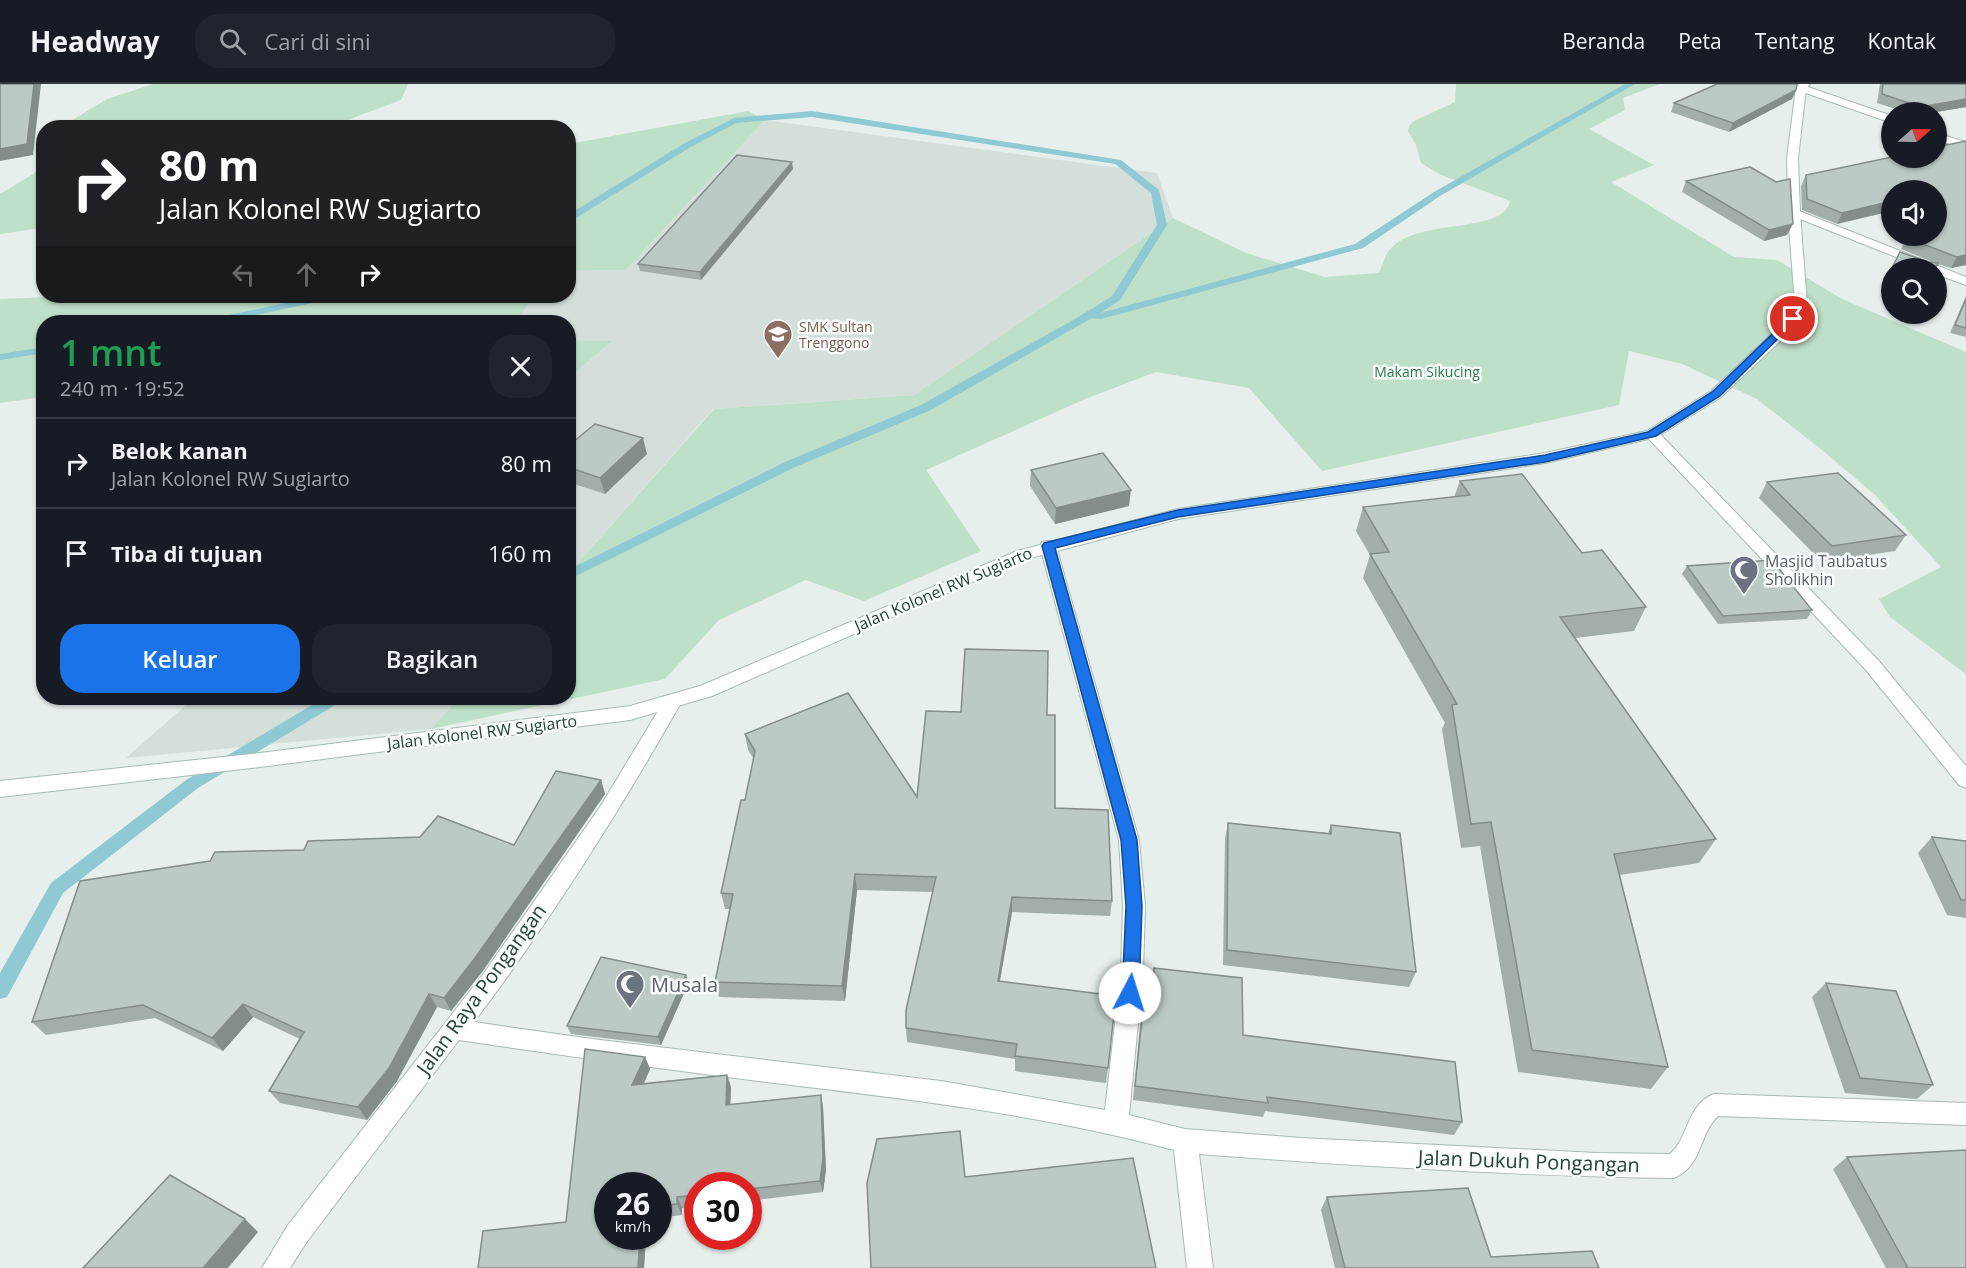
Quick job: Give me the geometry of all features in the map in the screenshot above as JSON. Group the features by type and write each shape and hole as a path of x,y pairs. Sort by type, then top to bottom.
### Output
{"street":[{"path":"1803,86 1881,116"},
{"name":"Jalan Kolonel RW Sugiarto","path":"0,789 260,760 630,713 706,691 1017,556 1048,546 1178,514 1545,459 1652,434 1716,394 1793,319 1801,305 1794,213 1793,158 1803,86"},
{"path":"1947,140 1966,146"},
{"path":"1794,213 1907,258"},
{"path":"1947,274 1966,281"},
{"path":"1652,434 1872,665 1966,780"},
{"path":"1048,546 1129,840 1134,906 1132,971 1116,1123"},
{"name":"Jalan Raya Pongangan","path":"275,1268 297,1234 492,980 607,813 674,701"},
{"path":"454,1029 592,1050 941,1092 1116,1123 1185,1141 1200,1268"},
{"name":"Jalan Dukuh Pongangan","path":"1185,1141 1301,1150 1596,1165 1674,1166 1688,1152 1705,1111 1714,1105 1966,1114"}],"shaded area":[{"name":"SMK Sultan Trenggono","path":"765,120 1157,173 1173,218 914,395 713,409 576,565 576,372 611,342 576,340 576,315 521,315 529,303 576,303 576,271 626,270"},
{"path":"186,705 453,705 431,729 126,758"}],"green space":[{"path":"153,84 408,84 401,100 348,120 73,120 107,99"},
{"name":"Makam Sikucing","path":"1456,84 1660,84 1623,98 1625,110 1589,129 1654,165 1611,182 1734,257 1777,260 1842,299 1881,316 1881,324 1900,324 1966,352 1966,674 1890,617 1879,599 1941,567 1875,495 1757,399 1682,364 1629,351 1619,405 1322,471 1249,388 1156,372 1085,399 926,470 981,551 864,601 806,580 719,620 665,679 576,698 576,565 714,409 914,395 1173,218 1246,253 1325,277 1379,273 1388,252 1400,241 1436,229 1492,219 1504,212 1510,201 1439,174 1421,163 1416,145 1408,131 1414,121 1455,102"},
{"path":"748,111 765,120 626,270 576,271 576,143"},
{"path":"36,172 36,229 0,234 0,194"},
{"path":"36,298 36,303 529,303 521,315 36,315 36,398 0,403 0,299"},
{"path":"576,340 612,341 576,372"},
{"path":"453,705 543,705 431,729"}],"building":[{"path":"0,84 34,84 27,144 0,149"},
{"path":"1717,84 1797,84 1796,90 1733,123 1674,103"},
{"path":"1883,84 1966,84 1966,99 1947,102 1906,102 1882,94"},
{"path":"1966,141 1966,255 1957,257 1928,246 1947,246 1947,180 1881,180 1881,204 1842,213 1807,199 1806,175 1881,159 1881,168 1947,168 1947,145"},
{"path":"737,155 792,162 700,272 638,264"},
{"path":"1750,167 1776,182 1790,179 1793,224 1769,230 1686,181"},
{"path":"1900,252 1917,258 1897,258"},
{"path":"1966,299 1966,328 1955,325"},
{"path":"595,424 643,438 600,478 576,470 576,439"},
{"path":"1103,453 1131,490 1056,508 1031,470"},
{"path":"1838,473 1906,535 1832,546 1767,482"},
{"path":"1522,474 1582,553 1602,550 1646,607 1560,617 1716,839 1614,854 1668,1067 1532,1050 1491,822 1471,824 1452,705 1457,704 1370,554 1389,552 1363,507 1470,495 1460,481"},
{"name":"Masjid Taubatus Sholikhin","path":"1772,560 1812,610 1723,616 1687,566"},
{"path":"965,649 1048,651 1047,715 1055,715 1055,808 1108,810 1112,901 1012,897 998,981 1116,996 1108,1068 1015,1056 1017,1044 906,1028 906,1010 936,877 855,874 842,986 715,982 733,894 721,893 741,800 745,800 755,751 745,734 848,693 917,797 926,711 961,712"},
{"path":"556,771 601,780 444,998 429,994 389,1068 358,1107 269,1091 304,1032 243,1004 212,1038 143,1005 32,1022 80,881 210,861 215,852 304,850 308,841 420,837 438,816 514,845"},
{"path":"1228,823 1331,834 1331,825 1400,833 1416,972 1227,950"},
{"path":"1932,837 1966,841 1966,900 1961,900"},
{"name":"Musala","path":"601,957 686,975 658,1037 567,1026"},
{"path":"1154,968 1242,978 1243,1035 1455,1062 1462,1122 1267,1097 1268,1103 1135,1086 1144,1000 1153,1001"},
{"path":"1826,983 1896,991 1933,1085 1860,1078"},
{"path":"585,1049 645,1057 632,1085 727,1075 726,1105 821,1095 823,1158 820,1181 762,1187 762,1172 684,1172 684,1196 677,1197 677,1204 672,1205 672,1172 594,1172 594,1250 639,1250 638,1268 478,1268 483,1231 566,1222"},
{"path":"960,1131 965,1177 1133,1158 1156,1268 871,1268 867,1183 877,1139"},
{"path":"1966,1150 1966,1268 1908,1268 1847,1157"},
{"path":"170,1175 245,1219 203,1268 83,1268"},
{"path":"1468,1188 1491,1257 1592,1251 1599,1268 1345,1268 1327,1197"}],"waterway":[{"path":"1097,317 1359,246 1437,194 1631,84"},
{"path":"576,215 686,146 734,121 812,114 1118,162 1156,192 1162,225 1116,298 1079,321 925,408 789,465 576,572"},
{"path":"243,315 298,303"},
{"path":"0,357 36,351"},
{"path":"0,991 57,888 192,784 323,705"}],"place":[{"name":"SMK Sultan Trenggono","path":"778,360"},
{"name":"Masjid Taubatus Sholikhin","path":"1744,596"},
{"name":"Musala","path":"630,1010"}],"route":[{"path":"1130,993 1134,906 1129,840 1048,546 1178,514 1545,459 1652,434 1716,394 1793,319"}]}
